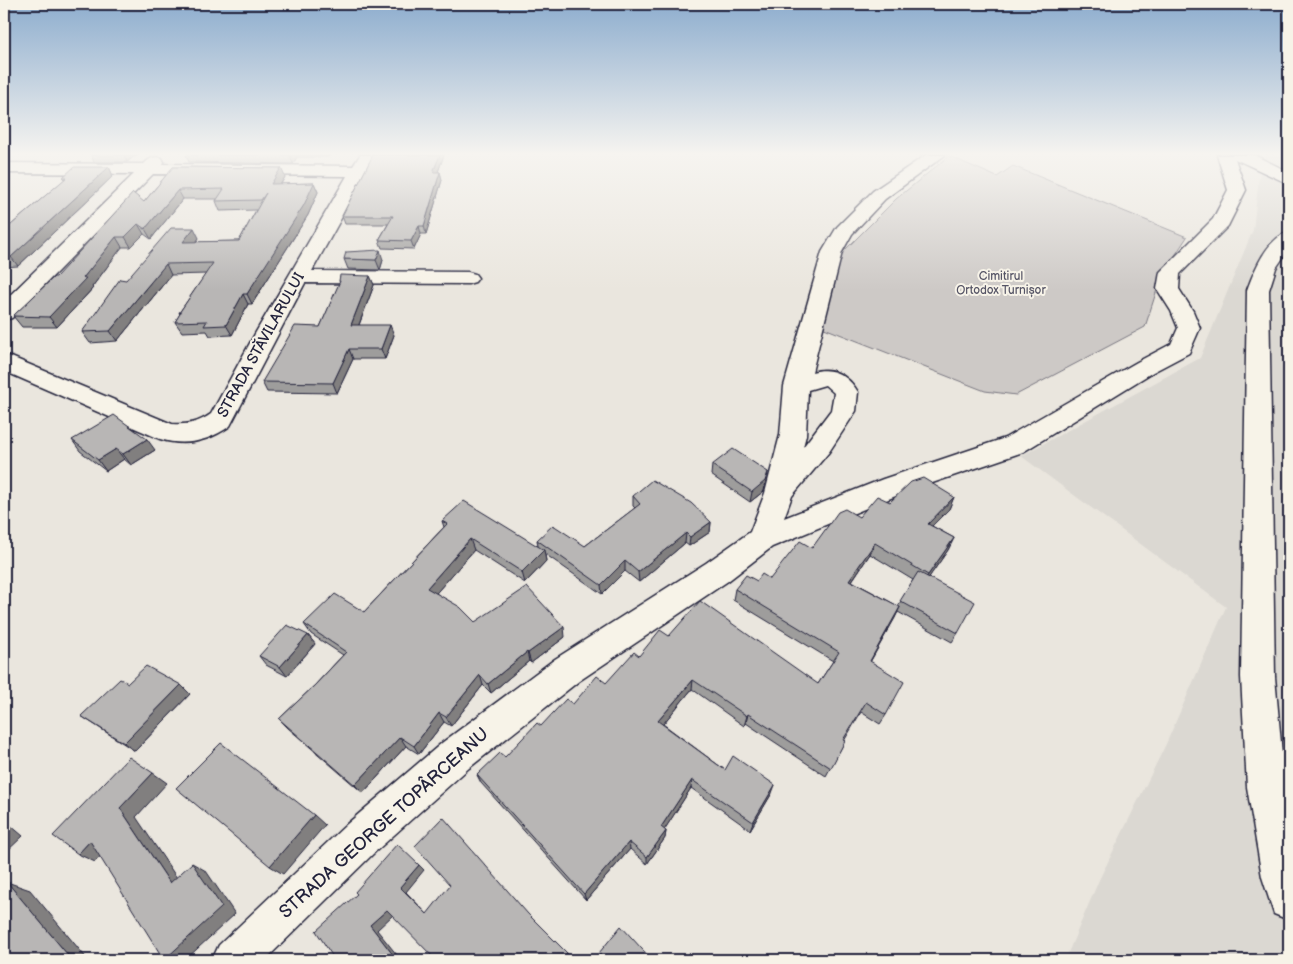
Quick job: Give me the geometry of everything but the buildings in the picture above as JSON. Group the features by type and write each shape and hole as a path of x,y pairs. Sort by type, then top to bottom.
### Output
{"street":[{"path":"4,313 117,200"},
{"name":"STRADA STĂVILARULUI","path":"4,362 169,434 190,435 208,430 221,420 267,332 343,200"},
{"path":"762,539 779,493 793,435 796,386 832,252 844,230 874,200"},
{"name":"STRADA GEORGE TOPÂRCEANU","path":"234,960 361,838 456,755 567,670 717,572 762,539 893,486 1014,445 1180,348 1189,328 1182,311 1168,289 1170,272 1221,222 1232,200"},
{"path":"1289,238 1275,252 1263,272 1258,290 1260,550 1258,677 1266,788 1282,877 1289,899"},
{"path":"298,277 468,278"},
{"path":"779,493 820,445 844,411 846,392 839,382 826,377 813,378 796,386"}],"shaded area":[{"path":"1256,200 1289,200 1289,960 1065,960 1099,880 1166,744 1226,607 1021,456 1200,358 1253,230"}],"green space":[{"name":"Cimitirul Ortodox Turnișor","path":"895,200 1096,200 1187,237 1161,277 1145,327 1016,395 985,391 819,326 841,254"}]}
